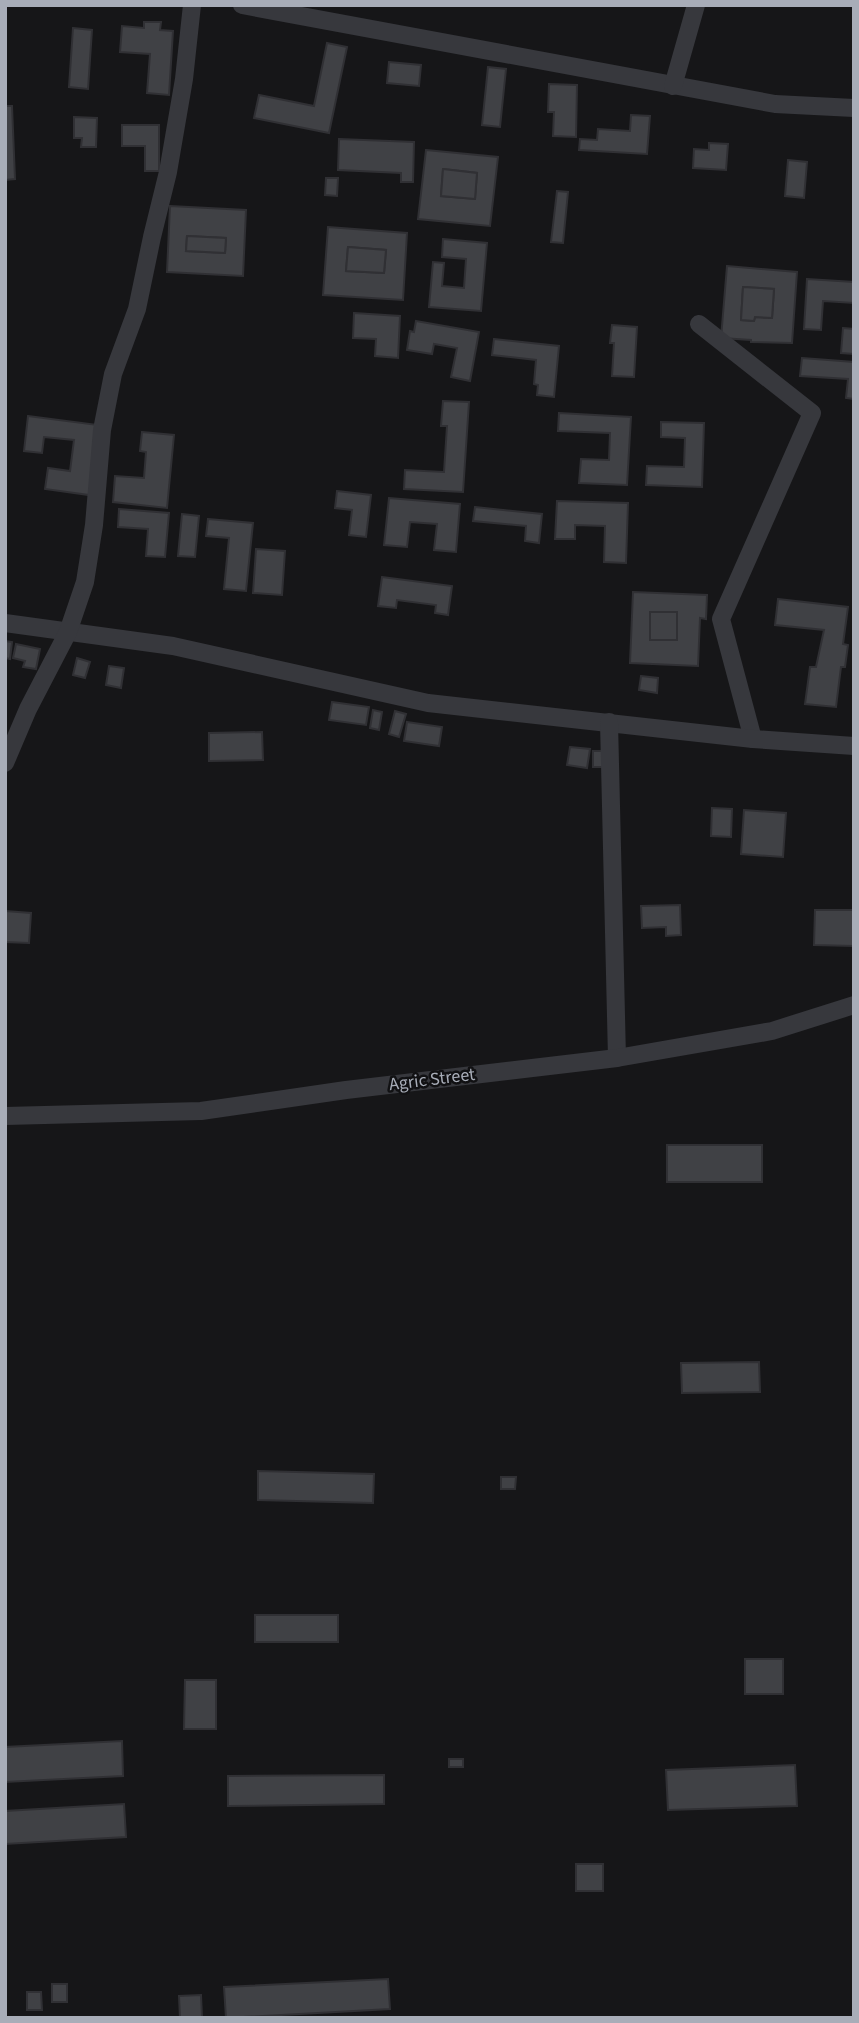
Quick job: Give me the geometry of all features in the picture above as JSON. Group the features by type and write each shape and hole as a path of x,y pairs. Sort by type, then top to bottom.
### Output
{"street":[{"path":"5,763 28,709 68,632 85,582 94,525 102,430 113,374 137,309 168,172 184,79 192,5"},
{"path":"242,5 673,86 775,103 854,108"},
{"path":"673,86 696,5"},
{"path":"699,324 812,413 721,619 753,740"},
{"path":"5,623 173,646 428,703 753,740 854,746"},
{"path":"609,722 617,1058"},
{"name":"Agric Street","path":"5,1116 201,1111 345,1090 617,1058 772,1031 854,1005"}],"building":[{"path":"144,22 161,22 160,30 173,31 169,95 147,93 150,54 120,52 122,26 144,28"},
{"path":"73,28 92,30 88,89 69,87"},
{"path":"327,43 347,47 329,133 254,118 259,95 314,106"},
{"path":"389,62 421,65 419,86 387,83"},
{"path":"488,67 506,69 500,127 482,125"},
{"path":"549,84 577,85 576,137 553,136 554,112 548,112"},
{"path":"5,106 12,106 15,179 5,180"},
{"path":"631,115 650,116 647,154 579,150 580,139 597,140 598,129 630,131"},
{"path":"74,117 97,118 96,147 81,147 82,138 74,138"},
{"path":"122,125 159,125 159,171 145,171 145,146 122,146"},
{"path":"339,139 414,142 413,182 401,182 401,173 338,170"},
{"path":"709,143 728,144 726,170 693,168 694,149 709,150"},
{"path":"426,150 498,157 490,226 418,219","holes":["443,169 477,173 475,199 441,196"]},
{"path":"788,160 807,162 804,198 785,196"},
{"path":"443,169 477,173 475,199 441,196"},
{"path":"326,178 338,178 337,196 325,195"},
{"path":"557,191 568,192 563,243 551,242"},
{"path":"170,206 246,210 243,276 167,272","holes":["187,236 226,238 225,253 186,251"]},
{"path":"328,227 407,233 403,300 323,295","holes":["348,247 386,250 384,273 346,271"]},
{"path":"187,236 226,238 225,253 186,251"},
{"path":"443,239 487,243 481,311 429,307 433,262 444,263 442,286 464,288 466,259 442,257"},
{"path":"348,247 386,250 384,273 346,271"},
{"path":"727,266 797,272 792,343 721,338","holes":["743,287 774,289 772,318 741,320"]},
{"path":"807,279 854,282 854,303 823,301 821,330 804,329"},
{"path":"743,287 774,289 772,318 741,320"},
{"path":"354,313 400,316 398,358 375,356 376,339 353,338"},
{"path":"416,321 479,332 470,381 451,377 457,348 434,344 432,354 407,350 410,331 414,332"},
{"path":"612,325 637,327 634,377 612,376"},
{"path":"843,328 854,329 854,354 841,353"},
{"path":"494,339 559,346 554,397 537,395 538,385 534,384 536,360 492,355"},
{"path":"802,358 854,362 854,399 846,398 848,379 800,376"},
{"path":"443,401 469,402 463,492 404,489 405,470 444,472 447,426 441,426"},
{"path":"559,413 631,417 627,485 579,483 581,459 609,460 610,433 558,431"},
{"path":"28,416 98,425 89,495 45,489 48,468 70,471 74,440 44,437 42,453 24,451"},
{"path":"661,422 704,423 702,487 646,485 647,466 684,467 685,438 661,437"},
{"path":"142,432 174,435 167,508 113,502 115,476 144,478 146,452 140,451"},
{"path":"337,491 371,495 366,537 349,535 352,510 335,508"},
{"path":"389,498 460,504 456,552 434,550 437,524 410,522 407,547 384,545"},
{"path":"557,501 628,503 626,563 604,562 605,526 575,525 575,539 555,539"},
{"path":"475,507 542,514 539,543 525,541 526,526 473,521"},
{"path":"119,509 169,513 165,557 146,556 148,529 118,527"},
{"path":"182,514 199,516 195,557 178,556"},
{"path":"208,519 253,523 246,591 224,589 229,538 206,536"},
{"path":"256,549 285,551 282,595 253,593"},
{"path":"382,577 452,586 448,615 435,613 436,605 397,600 396,608 378,606"},
{"path":"633,592 707,595 706,619 700,618 698,666 630,663","holes":["650,612 677,612 677,640 650,640"]},
{"path":"778,599 848,607 843,644 848,645 845,667 841,667 836,707 805,704 810,667 816,667 824,630 775,625"},
{"path":"650,612 677,612 677,640 650,640"},
{"path":"5,641 12,642 10,659 5,658"},
{"path":"16,644 40,649 36,669 23,667 25,661 13,658"},
{"path":"77,658 90,662 85,678 73,675"},
{"path":"109,666 124,668 121,688 106,685"},
{"path":"641,676 658,678 657,693 639,690"},
{"path":"332,702 369,707 366,725 329,720"},
{"path":"373,710 382,712 379,730 370,728"},
{"path":"395,711 406,714 399,737 389,734"},
{"path":"407,722 442,727 439,746 404,741"},
{"path":"262,732 263,760 209,761 209,733"},
{"path":"570,747 590,749 587,768 567,765"},
{"path":"593,751 609,751 609,767 593,767"},
{"path":"712,808 732,809 731,837 711,836"},
{"path":"744,810 786,813 783,857 741,854"},
{"path":"680,905 681,935 666,936 666,927 642,928 641,906"},
{"path":"815,910 854,910 854,946 814,945"},
{"path":"5,911 31,913 29,943 5,942"},
{"path":"667,1145 762,1145 762,1182 667,1182"},
{"path":"759,1362 760,1392 682,1393 681,1363"},
{"path":"258,1471 374,1474 373,1503 258,1500"},
{"path":"501,1477 516,1477 515,1489 501,1489"},
{"path":"255,1615 338,1615 338,1642 255,1642"},
{"path":"745,1659 783,1659 783,1694 745,1694"},
{"path":"185,1680 216,1680 216,1729 184,1729"},
{"path":"122,1741 123,1776 5,1782 5,1747"},
{"path":"449,1759 463,1759 463,1767 449,1767"},
{"path":"795,1765 797,1806 668,1810 666,1770"},
{"path":"384,1775 384,1804 228,1806 228,1776"},
{"path":"124,1804 126,1837 5,1844 5,1811"},
{"path":"576,1864 603,1864 603,1891 576,1891"},
{"path":"388,1979 390,2009 226,2018 224,1987"},
{"path":"52,1984 67,1984 67,2002 52,2002"},
{"path":"27,1992 41,1992 42,2010 27,2010"},
{"path":"201,1995 202,2018 180,2018 179,1996"}]}
